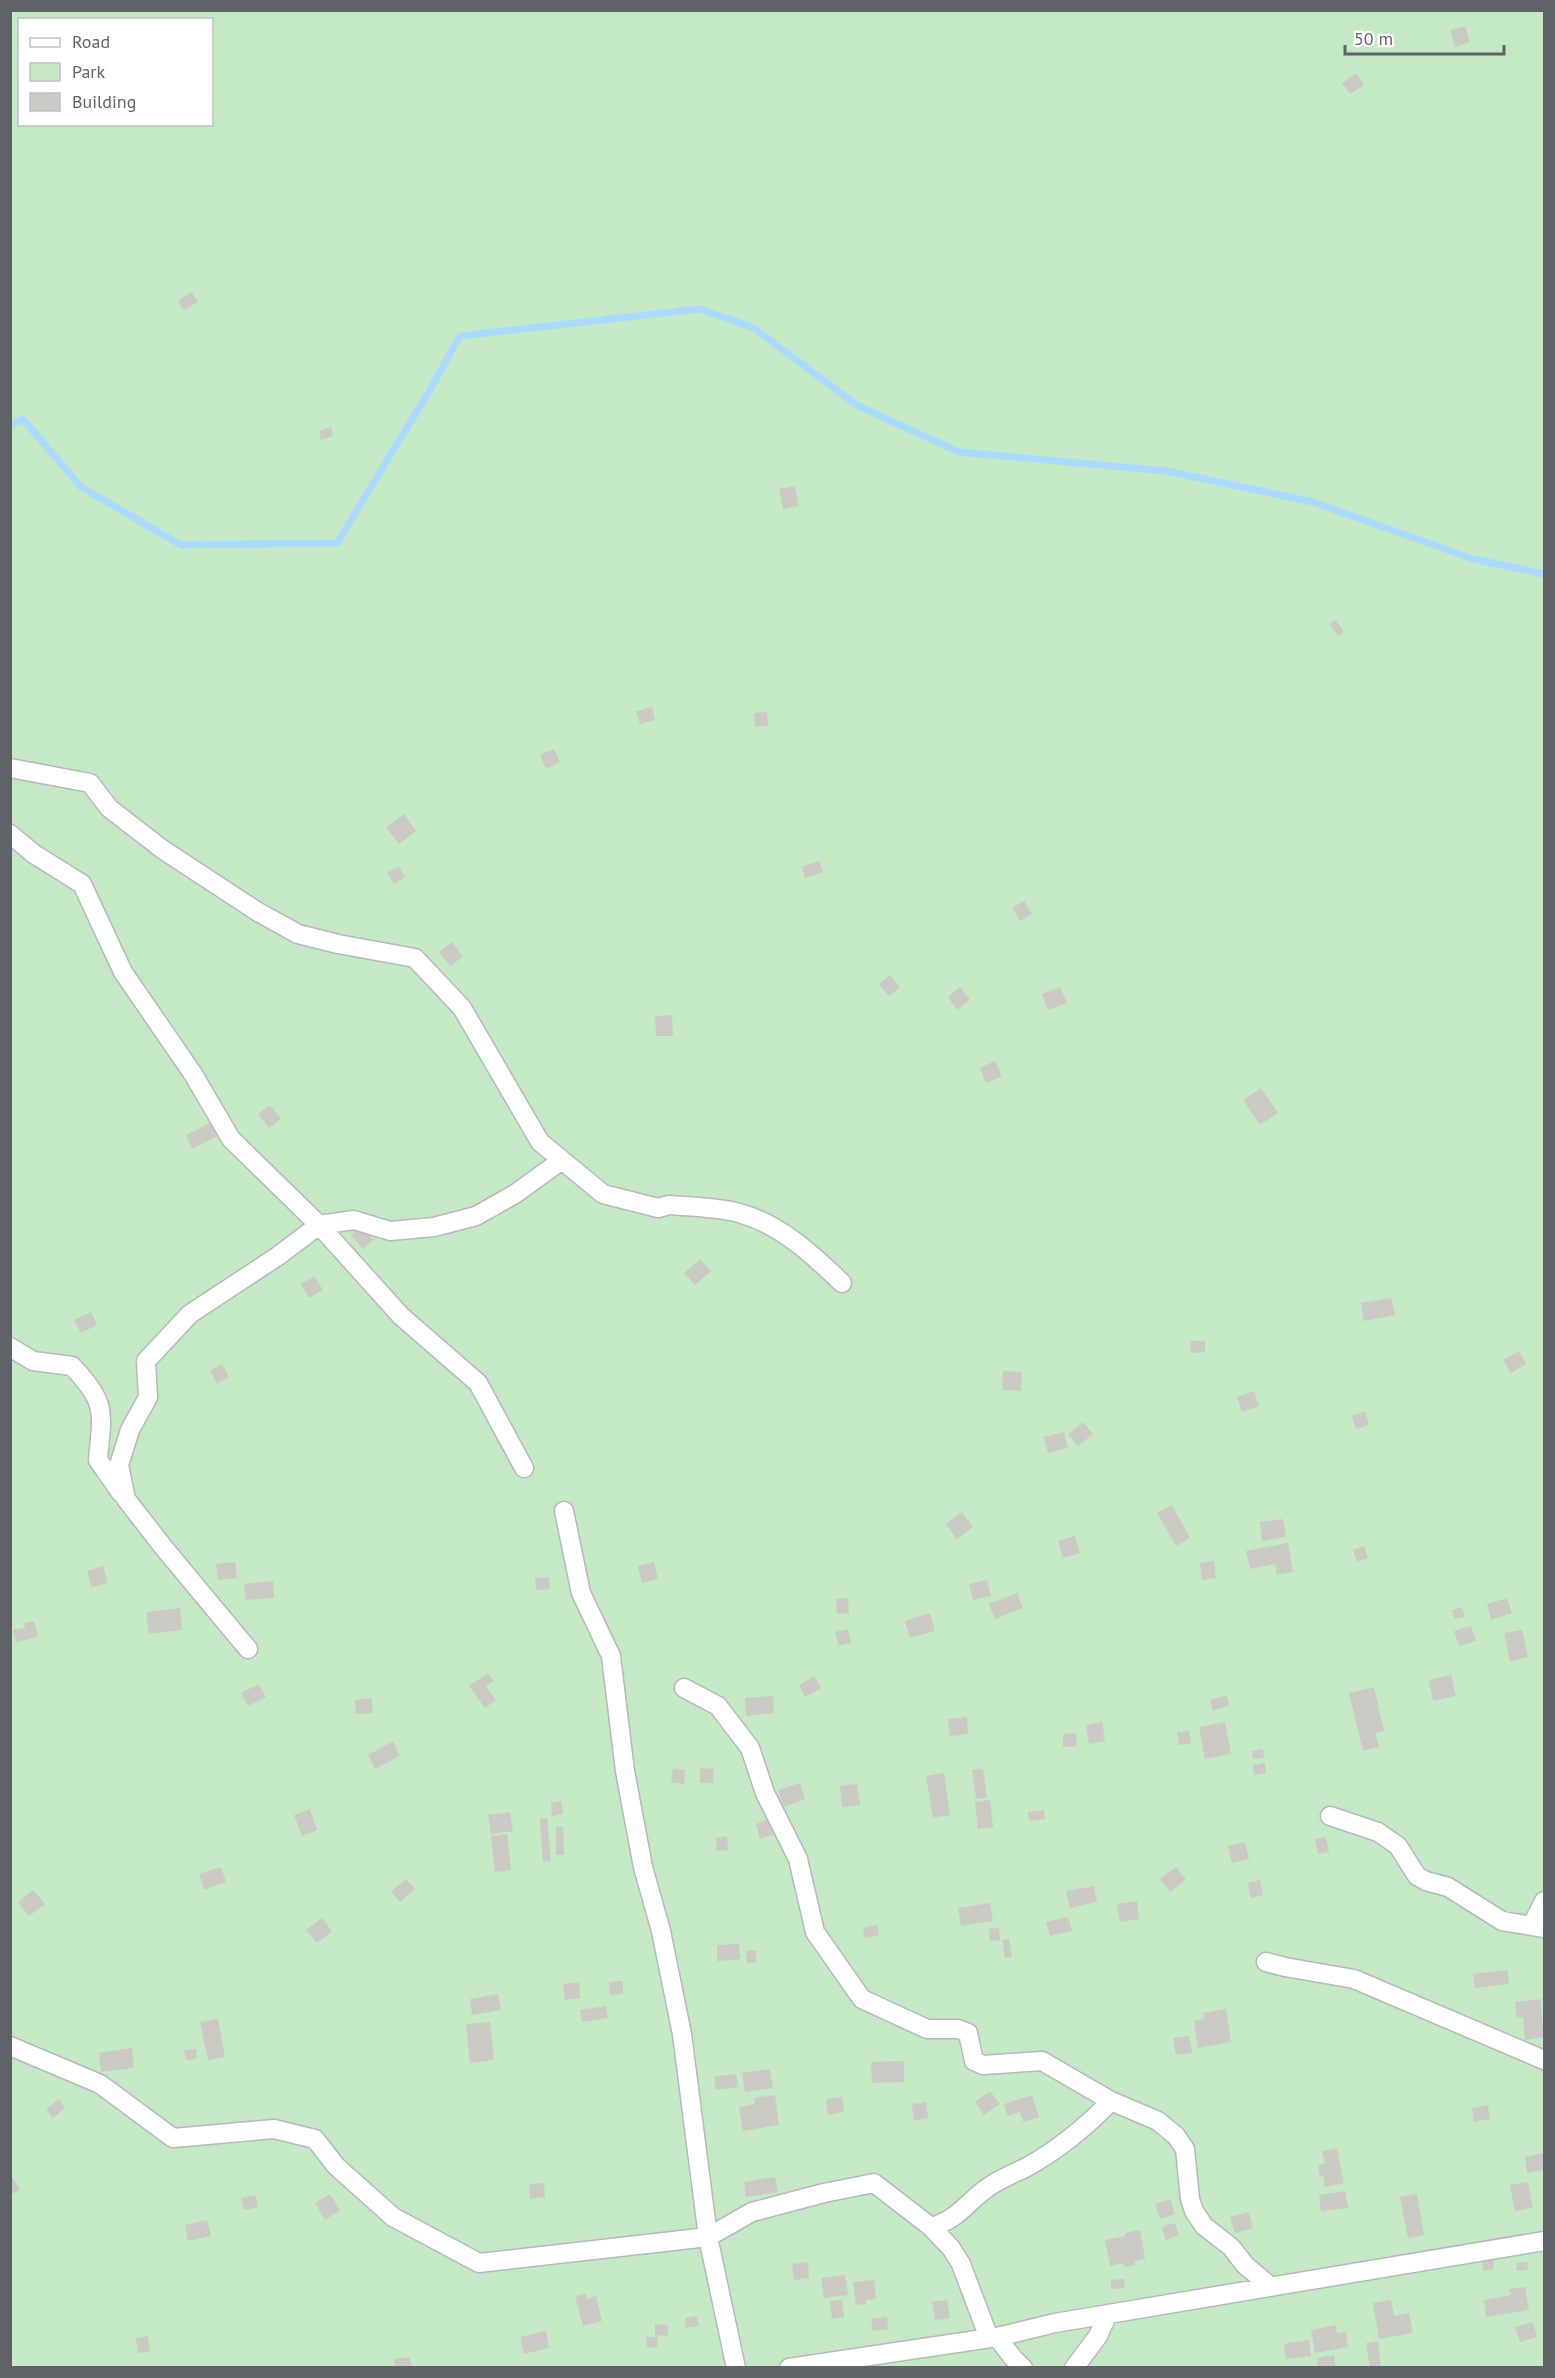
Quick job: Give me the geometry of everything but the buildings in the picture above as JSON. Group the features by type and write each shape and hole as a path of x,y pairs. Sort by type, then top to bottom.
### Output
{"street":[{"path":"10,768 90,783 109,808 162,849 258,912 298,934 415,958 462,1008 540,1142 603,1194 658,1209 669,1204 738,1212 770,1224 815,1257 842,1283"},
{"path":"10,834 34,854 82,884 123,972 193,1074 231,1139 319,1225 401,1316 478,1383 524,1468"},
{"path":"126,1499 118,1465 130,1430 148,1397 146,1361 190,1314 270,1262 319,1225 354,1220 390,1231 434,1227 455,1222 476,1216 515,1194 562,1160"},
{"path":"10,1347 33,1360 72,1366 97,1394 103,1420 98,1460 164,1548 248,1649"},
{"path":"564,1511 581,1593 611,1656 625,1772 643,1868 661,1931 682,2034 708,2237 736,2367"},
{"path":"684,1688 718,1706 750,1748 765,1793 798,1859 815,1932 862,1999 927,2029 958,2029 968,2033 974,2061 983,2065 1042,2061 1111,2101 1158,2121 1176,2136 1187,2155 1190,2199 1194,2211 1204,2226 1231,2247 1245,2265 1272,2287"},
{"path":"1330,1816 1378,1832 1398,1846 1418,1876 1426,1881 1448,1887 1502,1921 1538,1926 1545,1901"},
{"path":"1266,1962 1354,1979 1545,2060"},
{"path":"10,2046 100,2084 173,2138 274,2129 315,2139 336,2166 393,2217 479,2263 708,2237 752,2212 874,2182 931,2228 951,2248 961,2264 993,2338 1023,2367"},
{"path":"931,2228 946,2223 960,2214 990,2186 1056,2149 1091,2122 1111,2101"},
{"path":"789,2367 993,2338 1055,2323 1545,2241"},
{"path":"1074,2367 1091,2346 1108,2314"},
{"path":"1091,2346 1097,2367"}],"green space":[{"path":"11,11 1544,11 1544,2367 11,2367"}],"waterway":[{"path":"10,425 23,419 81,487 181,545 337,543 460,336 700,309 754,328 858,406 959,452 1166,471 1313,502 1473,559 1544,574"}]}
